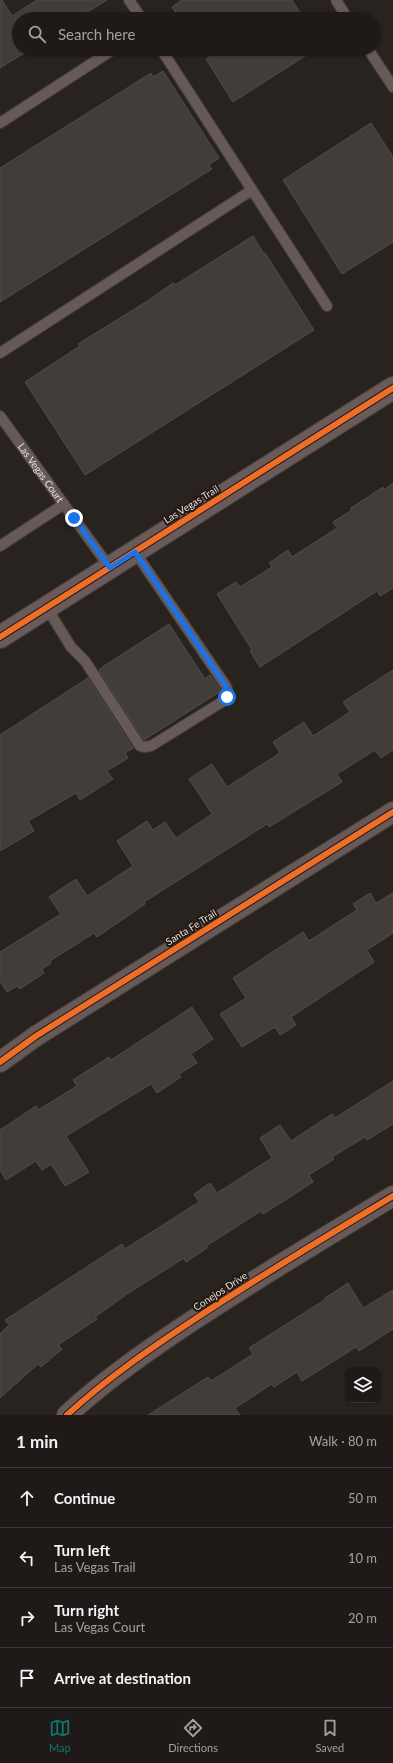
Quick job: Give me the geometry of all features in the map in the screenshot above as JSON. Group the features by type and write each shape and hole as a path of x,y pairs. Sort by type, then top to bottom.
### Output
{"main road":[{"name":"Las Vegas Trail","path":"0,638 393,388"}],"street":[{"name":"Santa Fe Trail","path":"0,1062 36,1036 393,812"},
{"name":"Conejos Drive","path":"67,1415 82,1401 152,1347 250,1283 393,1196"}],"lane":[{"path":"129,0 137,12"},
{"path":"336,0 344,12"},
{"path":"0,122 103,56"},
{"path":"166,56 327,306"},
{"path":"373,56 393,87"},
{"path":"0,353 252,190"},
{"name":"Las Vegas Court","path":"0,416 110,568"},
{"path":"0,546 64,504"},
{"path":"47,608 71,647 85,661 140,746 144,748 155,743 218,704 227,697 226,686 135,552"}],"building":[{"path":"0,0 2,0 12,16 12,56 20,56 0,68"},
{"path":"37,0 107,0 87,12 18,12"},
{"path":"182,0 292,0 300,12 175,12 172,7"},
{"path":"211,56 305,56 233,102 206,59"},
{"path":"163,71 219,158 209,165 212,169 0,302 0,168 151,73 153,77"},
{"path":"371,123 393,157 393,242 342,274 283,180"},
{"path":"253,236 314,330 85,475 25,382 80,346 78,344 149,300 173,283 175,285"},
{"path":"393,483 393,588 380,596 377,591 260,667 250,651 252,650 217,594 236,582 240,587 272,567 269,563 288,550 292,557 337,528 333,522 352,510 351,508 383,487 384,490"},
{"path":"169,624 205,679 210,675 221,691 144,740 99,671 101,668"},
{"path":"393,670 393,750 381,758 375,750 337,774 342,782 269,827 267,824 144,902 145,904 97,937 94,933 50,961 51,963 42,969 44,973 20,989 17,986 7,992 0,981 0,952 61,914 49,897 76,879 87,896 133,866 117,841 147,821 153,830 165,822 176,838 212,814 189,779 212,764 227,787 280,753 273,742 304,722 313,736 350,712 343,702"},
{"path":"88,678 133,748 125,753 128,758 107,771 113,779 80,800 76,793 28,821 34,831 0,851 0,735"},
{"path":"370,893 376,903 393,893 393,933 367,950 374,962 291,1017 296,1025 280,1035 275,1027 242,1047 220,1014 246,998 233,978 303,932 309,941 357,910 353,904"},
{"path":"192,1007 213,1039 191,1054 197,1063 179,1074 181,1077 157,1093 151,1084 66,1136 89,1172 65,1186 51,1164 42,1170 36,1161 6,1180 0,1170 0,1130 36,1106 38,1110 77,1086 73,1080 109,1057 111,1060"},
{"path":"393,1081 393,1124 367,1140 365,1137 332,1157 334,1159 309,1175 313,1182 287,1199 263,1214 261,1211 206,1246 207,1248 186,1262 184,1258 127,1294 95,1317 97,1319 58,1345 62,1349 41,1367 38,1364 0,1398 0,1334 9,1325 5,1320 122,1244 125,1249 199,1202 194,1194 210,1183 217,1193 272,1158 260,1138 280,1125 291,1141 332,1114 335,1118"},
{"path":"348,1283 363,1308 393,1290 393,1329 359,1351 356,1347 302,1381 297,1372 274,1387 272,1384 235,1408 240,1415 148,1415 208,1377 211,1381 253,1354 249,1348 326,1299 325,1298"}],"cycle path":[{"path":"0,637 393,388"},
{"path":"0,1062 36,1036 393,812"},
{"path":"67,1415 113,1376 178,1330 219,1303 393,1196"}],"route":[{"path":"74,518 110,568 135,552 226,686 228,692 227,697"}]}
